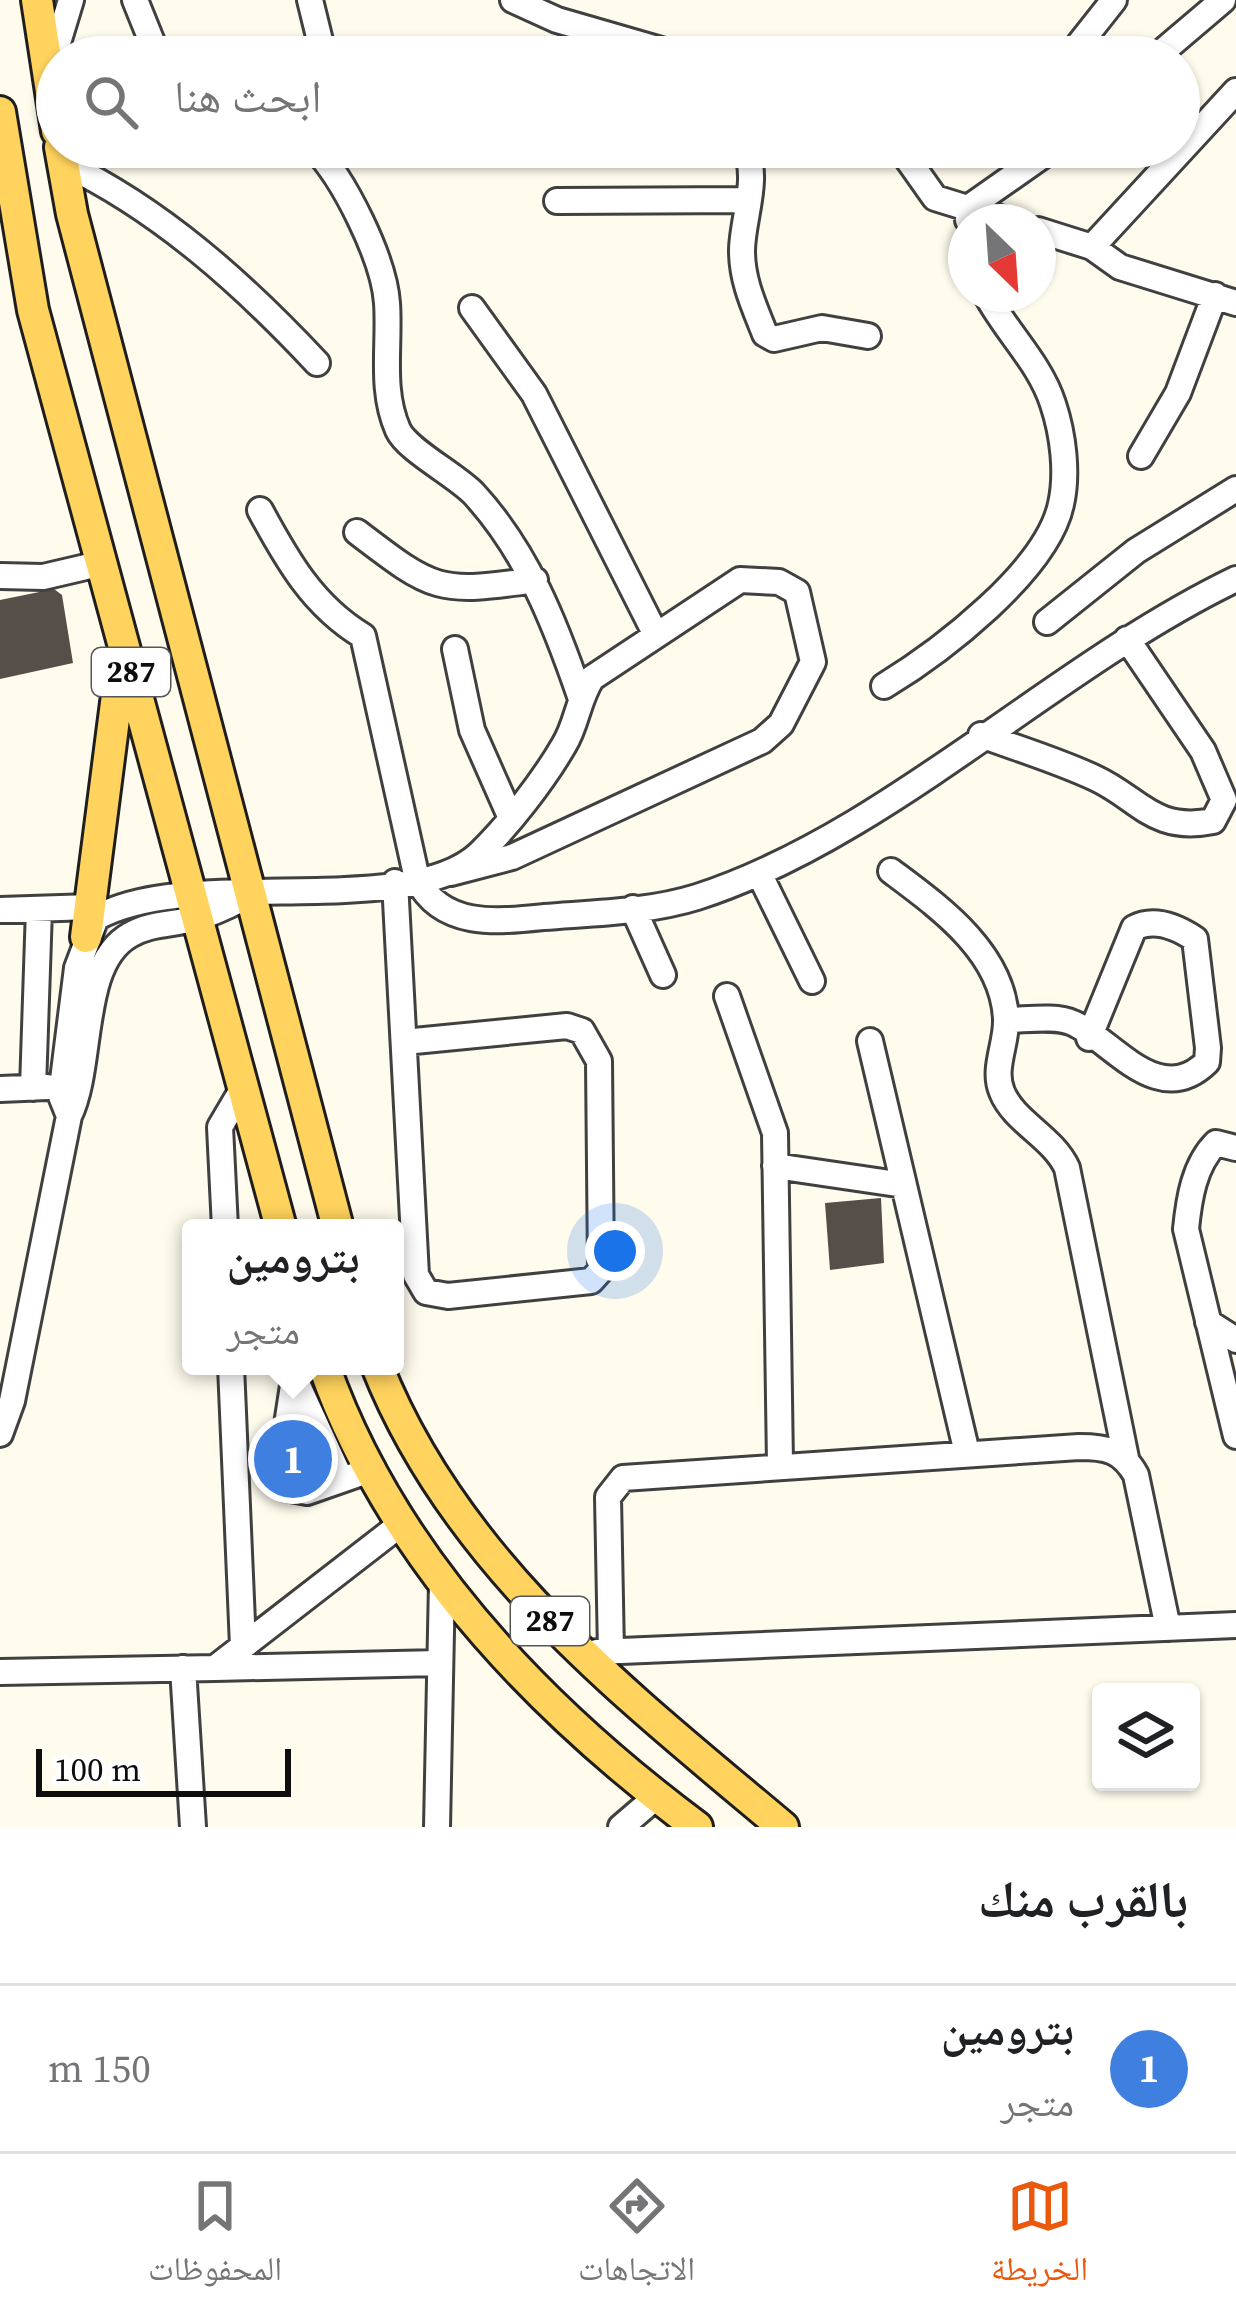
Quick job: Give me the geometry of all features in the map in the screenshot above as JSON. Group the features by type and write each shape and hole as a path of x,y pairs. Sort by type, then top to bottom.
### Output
{"main road":[{"path":"38,0 42,36"},
{"name":"287","path":"0,112 33,310 279,1219"},
{"name":"287","path":"65,168 336,1219"},
{"path":"88,922 123,640"},
{"name":"287","path":"328,1375 401,1524 442,1582 510,1664 656,1797 697,1827"},
{"name":"287","path":"382,1375 431,1472 488,1556 783,1827"}],"street":[{"path":"59,36 70,0"},
{"path":"135,0 150,36"},
{"path":"310,0 319,36"},
{"path":"513,0 557,20 612,36"},
{"path":"1086,36 1114,0"},
{"path":"1181,36 1223,0"},
{"path":"1200,130 1236,91"},
{"path":"83,168 209,259 317,363"},
{"path":"326,168 374,248 383,279 389,399 401,437 475,495 535,580 580,696"},
{"path":"751,168 741,249 745,284 765,334 774,338 822,328 868,336"},
{"path":"912,168 928,193 948,204"},
{"path":"982,204 1028,168"},
{"path":"1092,247 1165,168"},
{"path":"557,201 747,200"},
{"path":"1056,236 1092,247 1120,267 1230,299 1141,456"},
{"path":"472,308 534,394 655,633"},
{"path":"884,686 970,628 1061,509 1062,447 1053,402 997,312"},
{"path":"1047,622 1136,551 1236,489"},
{"path":"260,510 307,587 341,622 363,636 406,880 404,1042 416,1275 425,1292 448,1296 591,1281 601,1270 599,1061 583,1031 567,1026 404,1042"},
{"path":"357,532 420,580 440,588 535,580"},
{"path":"0,576 44,577 103,563"},
{"path":"406,880 428,900 477,922 692,898 759,873 858,818 1127,639 1236,579"},
{"path":"0,910 39,909 88,922 116,907 192,906 406,880 451,873 512,857 762,741 781,724 813,662 797,592 779,582 740,580 592,678 580,696 566,743 479,854 451,873"},
{"path":"981,735 1097,778 1147,815 1198,824 1213,821 1224,800 1212,769 1127,639"},
{"path":"455,649 472,730 510,816"},
{"path":"891,871 946,912 972,940 993,977 1006,1020 999,1084 1003,1098 1046,1137 1067,1168 1126,1458 1136,1475 1168,1628"},
{"path":"759,873 812,981"},
{"path":"0,1434 12,1401 69,1116 80,1093 98,973 110,951 192,906"},
{"path":"633,908 663,975"},
{"path":"33,1088 39,909"},
{"path":"69,1116 62,1087 77,968 88,922"},
{"path":"1006,1020 1073,1023 1089,1037 1146,1073 1200,1069 1207,1062 1208,1048 1196,939 1168,925 1144,922 1134,928 1089,1037"},
{"path":"727,995 763,1087 775,1133 780,1464"},
{"path":"870,1041 967,1453"},
{"path":"0,1090 62,1087"},
{"path":"225,1219 220,1127 243,1088"},
{"path":"1236,1148 1216,1143 1207,1152 1190,1199 1190,1257 1236,1436"},
{"path":"775,1166 904,1185"},
{"path":"1208,1322 1236,1340"},
{"path":"231,1375 243,1646"},
{"path":"293,1375 282,1457 285,1488 307,1492 373,1469"},
{"path":"296,1375 341,1479"},
{"path":"1126,1458 1106,1447 650,1472 613,1487 597,1652 1236,1625"},
{"path":"215,1668 401,1524"},
{"path":"437,1827 442,1582"},
{"path":"0,1672 439,1664"},
{"path":"183,1668 193,1827"},
{"path":"621,1827 656,1797"}],"building":[{"path":"54,589 62,595 73,663 0,679 0,600"},
{"path":"881,1198 884,1263 830,1270 825,1203"}],"place":[{"name":"بترومين","path":"293,1459"}]}
